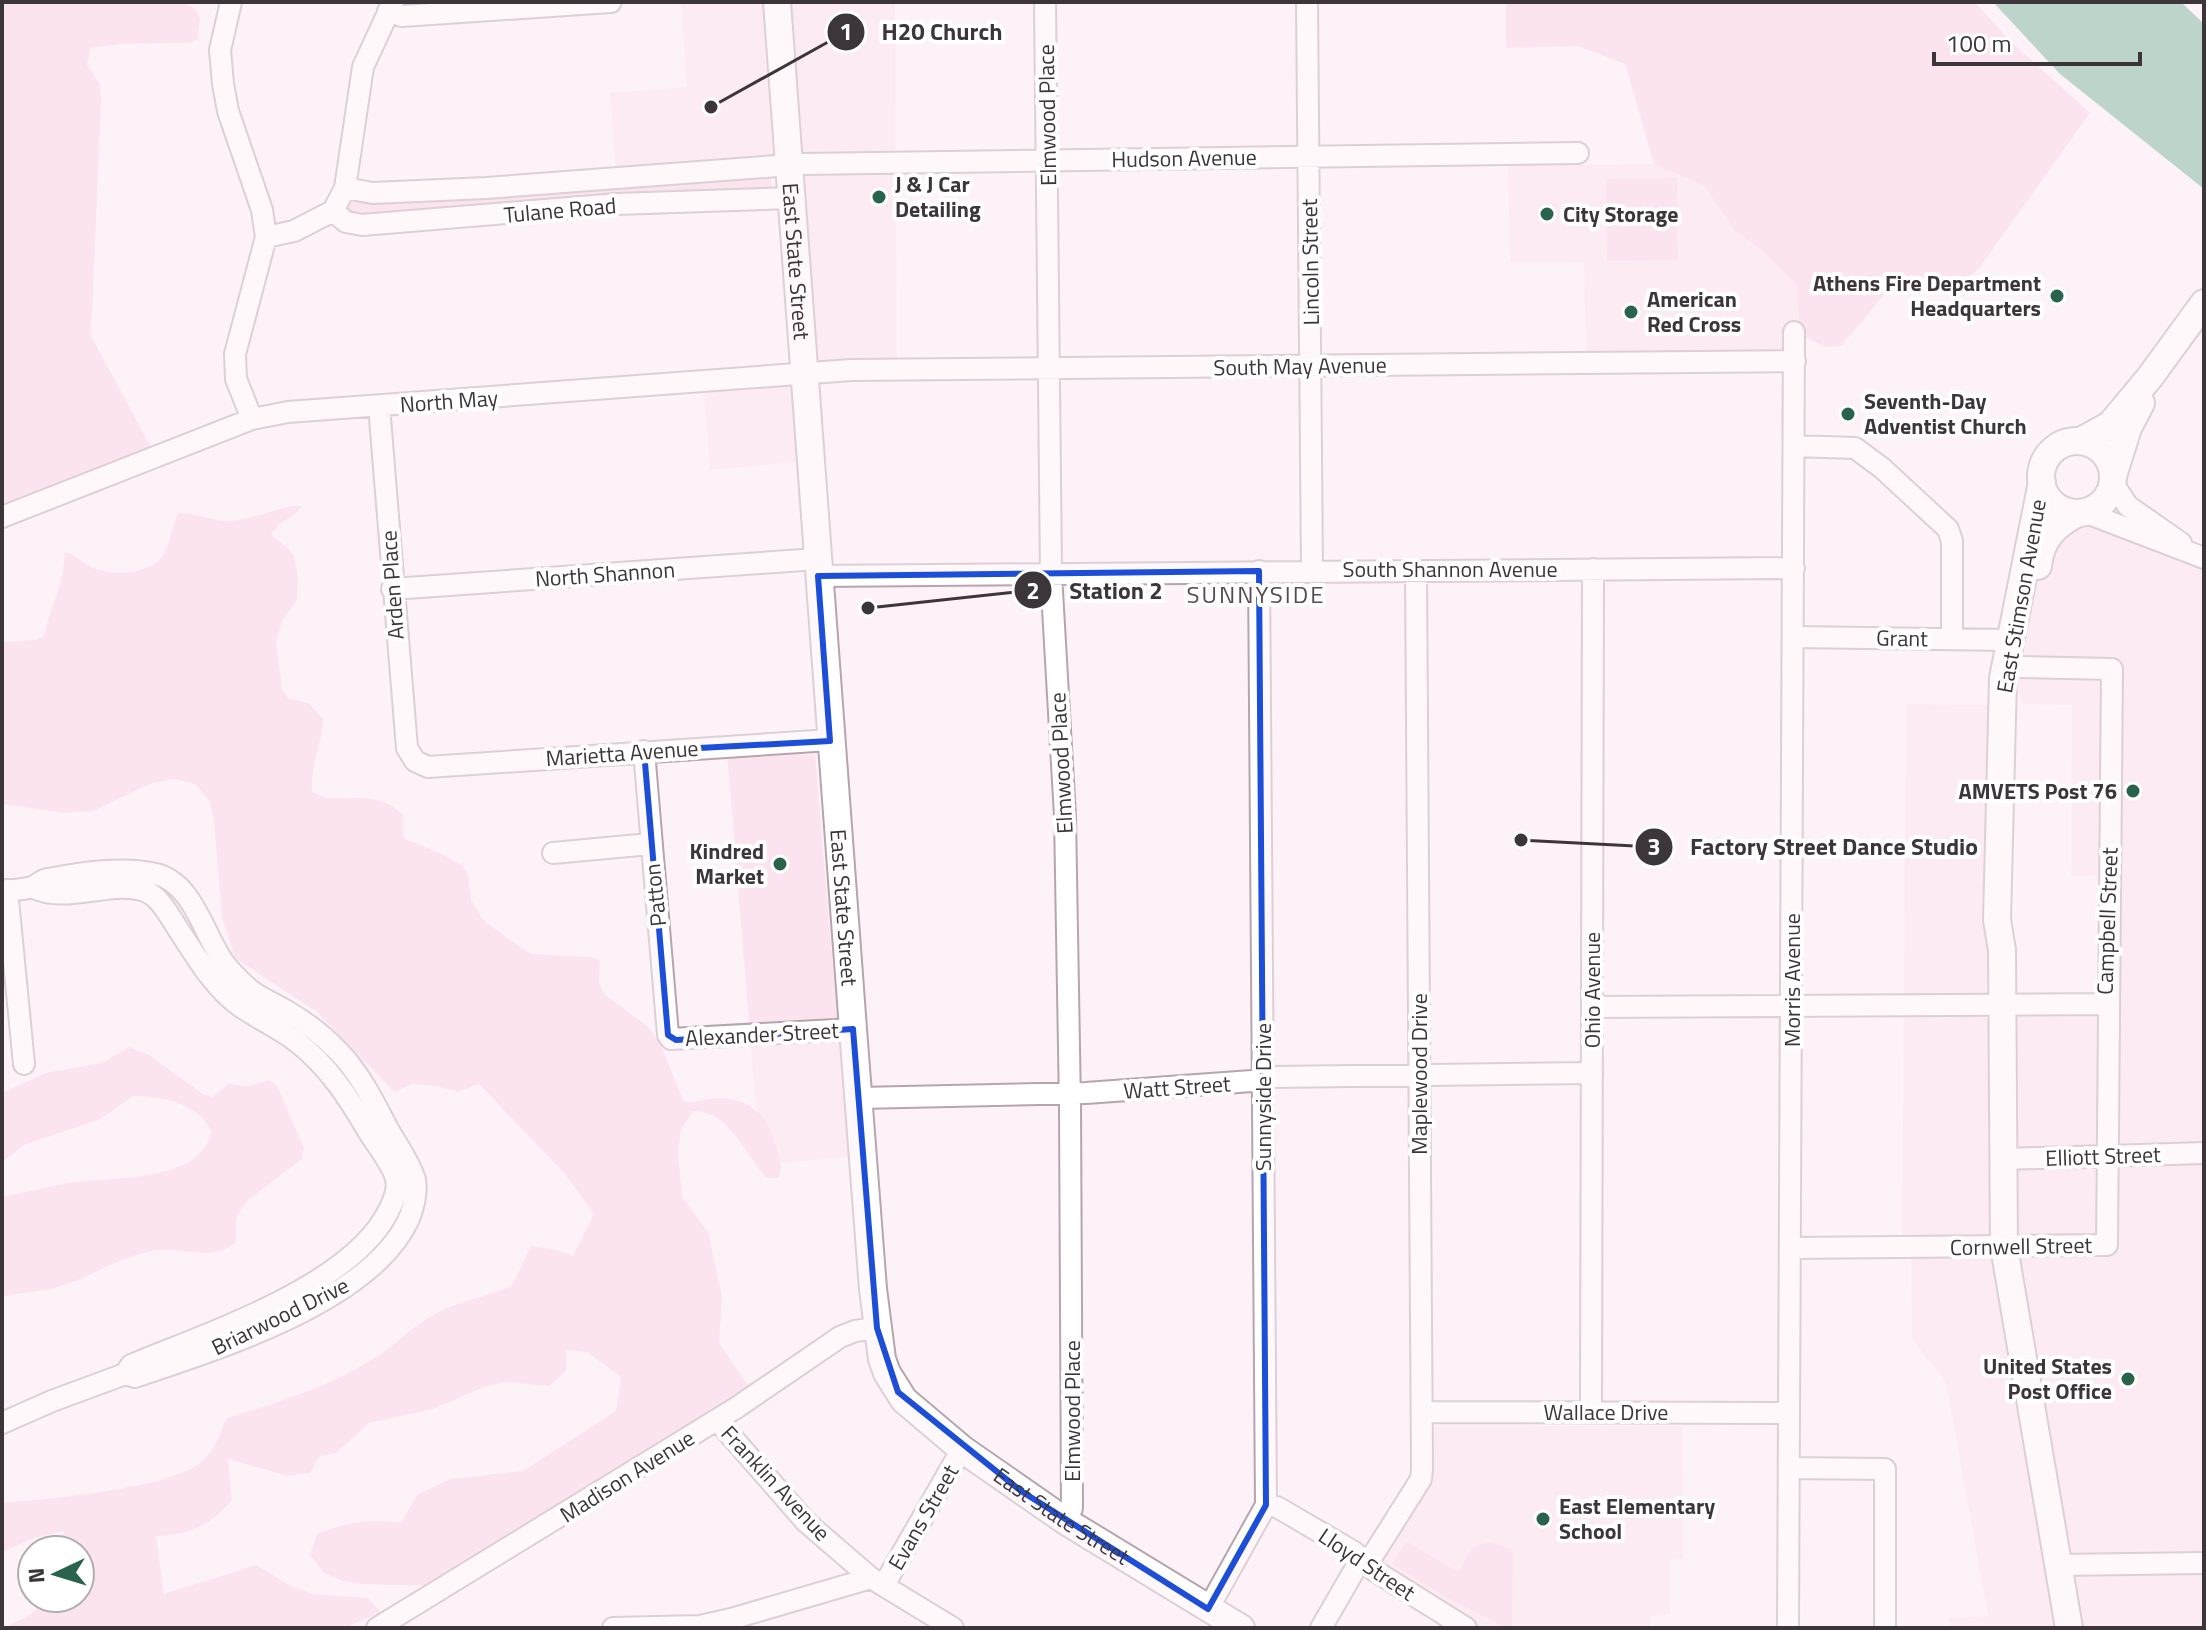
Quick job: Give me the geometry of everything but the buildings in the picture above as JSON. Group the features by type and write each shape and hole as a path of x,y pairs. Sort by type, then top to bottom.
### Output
{"main road":[{"name":"East State Street","path":"777,2 830,740 882,1359 898,1392 914,1411 962,1449 1067,1522 1241,1628"},
{"path":"2150,377 2128,428 2105,499 2094,509 2081,513 2057,507 2048,498 2042,482 2042,468 2051,453 2065,443 2081,441 2110,425 2204,303"},
{"path":"2081,441 2103,452 2109,461 2113,479"},
{"name":"East Stimson Avenue","path":"2042,482 2003,678 1997,920 2002,950 2004,1247 2069,1628"},
{"name":"East Stimson Avenue","path":"2002,950 2009,920 2014,710 2018,667 2041,548 2053,529 2081,513"}],"street":[{"path":"231,2 220,50 223,84 228,111 262,210 266,237 235,354 236,379 252,419"},
{"path":"266,237 294,231 333,211 345,188 363,67 390,7 402,16 611,2"},
{"name":"Elmwood Place","path":"1045,2 1051,574 1065,816 1070,1094 1072,1513 1067,1522"},
{"name":"Lincoln Street","path":"1307,2 1312,570"},
{"name":"Hudson Avenue","path":"790,165 1578,153"},
{"name":"Tulane Road","path":"345,188 373,193 486,188 790,165"},
{"name":"Tulane Road","path":"333,211 346,222 362,225 617,204 791,198"},
{"name":"Morris Avenue","path":"1788,1628 1794,332"},
{"name":"South May Avenue","path":"804,373 1049,367 1795,361"},
{"name":"North May","path":"2,517 252,419 288,412 804,373"},
{"name":"Arden Place","path":"379,406 407,748 415,761"},
{"path":"1795,446 1855,448 1882,468 1948,529 1952,541 1952,639"},
{"path":"2113,479 2128,506 2197,555"},
{"path":"2081,513 2110,520 2173,548 2197,555"},
{"name":"South Shannon Avenue","path":"818,568 1051,574 1794,568"},
{"name":"North Shannon","path":"392,589 818,568"},
{"name":"Ohio Avenue","path":"1591,1412 1593,569"},
{"name":"Maplewood Drive","path":"1321,1628 1421,1479 1416,570"},
{"name":"Sunnyside Drive","path":"1208,1609 1266,1505 1259,571"},
{"name":"Grant","path":"1794,637 2009,640"},
{"name":"Campbell Street","path":"1792,1005 2108,1004 2112,669 2018,667"},
{"name":"Marietta Avenue","path":"415,761 428,767 830,740"},
{"name":"Patton","path":"644,751 650,844 668,1035 671,1039"},
{"path":"553,853 650,844"},
{"name":"Briarwood Drive","path":"2,1423 125,1374 135,1377 200,1355 336,1294 362,1276 390,1249 405,1229 414,1206 415,1182 369,1092 350,1065 303,1022 237,978 224,963 176,882 159,874 135,871 44,879 32,887 5,890"},
{"path":"5,890 24,1064"},
{"name":"Cornwell Street","path":"1790,1248 2107,1245 2108,1004"},
{"path":"1592,1007 1792,1005"},
{"name":"Alexander Street","path":"671,1039 853,1029"},
{"name":"Watt Street","path":"859,1098 1070,1094 1263,1079 1592,1073"},
{"name":"Elliott Street","path":"2003,1159 2204,1153"},
{"name":"Madison Avenue","path":"389,1626 717,1420 840,1337 877,1328"},
{"name":"Wallace Drive","path":"1422,1412 1789,1413"},
{"name":"Franklin Avenue","path":"717,1420 806,1522 877,1581 953,1628"},
{"name":"Evans Street","path":"877,1581 962,1449"},
{"path":"1789,1468 1885,1469 1885,1628"},
{"name":"Lloyd Street","path":"1266,1505 1277,1507 1365,1560 1377,1573 1466,1628"},
{"path":"2058,1565 2204,1563"},
{"path":"613,1628 710,1624 877,1581"}],"highlighted area":[{"path":"1259,571 1266,1505 1208,1609 1021,1491 898,1392 877,1328 853,1029 676,1040 668,1035 644,751 830,741 818,576"}],"shaded area":[{"path":"2,2 182,2 196,9 200,19 198,39 190,43 91,48 87,65 100,84 101,103 91,336 153,451 2,507"},
{"path":"895,2 897,374 813,377 819,460 710,470 703,387 807,377 787,161 616,174 610,93 687,87 681,4"},
{"path":"1506,2 1975,2 2009,40 2090,113 1980,267 1965,281 1953,289 1936,292 1910,289 1896,281 1841,346 1826,347 1800,335 1796,285 1761,250 1735,231 1704,186 1654,164 1625,64 1578,46 1506,48"},
{"path":"1993,2 2181,2 2204,24 2204,189 2060,74"},
{"path":"1654,164 1704,186 1735,231 1761,250 1796,285 1801,357 1586,358 1584,263 1510,262 1508,166"},
{"path":"771,175 772,191 403,220 348,214 351,202 359,200"},
{"path":"1677,178 1678,260 1607,261 1606,179"},
{"path":"302,506 271,535 294,556 298,578 297,600 282,621 276,643 282,689 288,698 309,703 323,719 312,791 332,798 378,800 391,806 403,815 405,839 463,866 468,875 471,900 483,920 533,954 600,960 599,983 604,994 647,1026 660,1043 684,1102 732,1099 751,1107 766,1121 780,1160 778,1178 767,1178 727,1126 706,1113 693,1111 681,1130 678,1152 682,1197 708,1232 722,1297 719,1343 749,1387 532,1527 429,1586 363,1584 343,1581 323,1572 310,1555 317,1534 358,1522 401,1523 417,1495 450,1479 523,1471 616,1411 621,1377 587,1352 566,1350 566,1371 549,1386 506,1382 486,1386 433,1409 369,1423 336,1453 320,1456 310,1473 288,1476 228,1459 232,1500 224,1509 188,1531 156,1536 164,1594 256,1565 291,1586 313,1594 368,1598 381,1612 344,1628 2,1628 30,1614 96,1614 96,1534 64,1534 63,1531 16,1534 16,1546 2,1552 2,1503 104,1492 181,1473 208,1455 227,1418 285,1400 341,1377 383,1352 431,1316 512,1286 531,1246 573,1256 594,1214 565,1174 479,1084 458,1092 413,1084 394,1092 317,1012 235,958 222,917 214,821 209,800 195,784 175,779 152,783 93,811 63,813 2,804 2,642 35,640 44,636 60,584 64,552 99,570 130,572 149,567 163,555 178,513 216,520 245,519"},
{"path":"2078,513 2204,558 2204,1628 1949,1628 1949,1618 1988,1616 1946,1382 1912,1339 1911,1247 1902,1247 1906,704 1993,705 1986,1018 2101,1015 2112,875 2071,876 2072,705 2022,704 2015,687 2037,574"},
{"path":"727,751 815,755 849,1157 781,1163 773,1136 756,1108"},
{"path":"129,1047 149,1055 203,1094 213,1097 228,1084 249,1086 269,1080 277,1086 304,1148 302,1159 248,1200 236,1219 236,1242 227,1248 206,1253 152,1251 64,1285 2,1297 2,1197 75,1182 154,1174 192,1160 205,1148 211,1131 197,1113 167,1100 133,1096 99,1120 24,1145 2,1162 2,1093 46,1073 102,1063"},
{"name":"East Elementary School","path":"1429,1426 1682,1426 1683,1559 1670,1560 1670,1614 1650,1616 1650,1628 1472,1628 1375,1567 1429,1479"},
{"path":"1406,1541 1458,1572 1472,1548 1489,1542 1513,1550 1512,1627 1504,1627 1444,1596 1392,1564"}],"place":[{"name":"H20 Church","path":"711,107"},
{"name":"J & J Car Detailing","path":"879,197"},
{"name":"City Storage","path":"1547,214"},
{"name":"Athens Fire Department Headquarters","path":"2057,296"},
{"name":"American Red Cross","path":"1631,312"},
{"name":"Seventh-Day Adventist Church","path":"1848,414"},
{"name":"Station 2","path":"868,608"},
{"name":"AMVETS Post 76","path":"2133,791"},
{"name":"Factory Street Dance Studio","path":"1521,840"},
{"name":"Kindred Market","path":"780,864"},
{"name":"United States Post Office","path":"2128,1379"},
{"name":"East Elementary School","path":"1543,1519"}],"district":[{"name":"SUNNYSIDE","path":"1256,595"}]}
